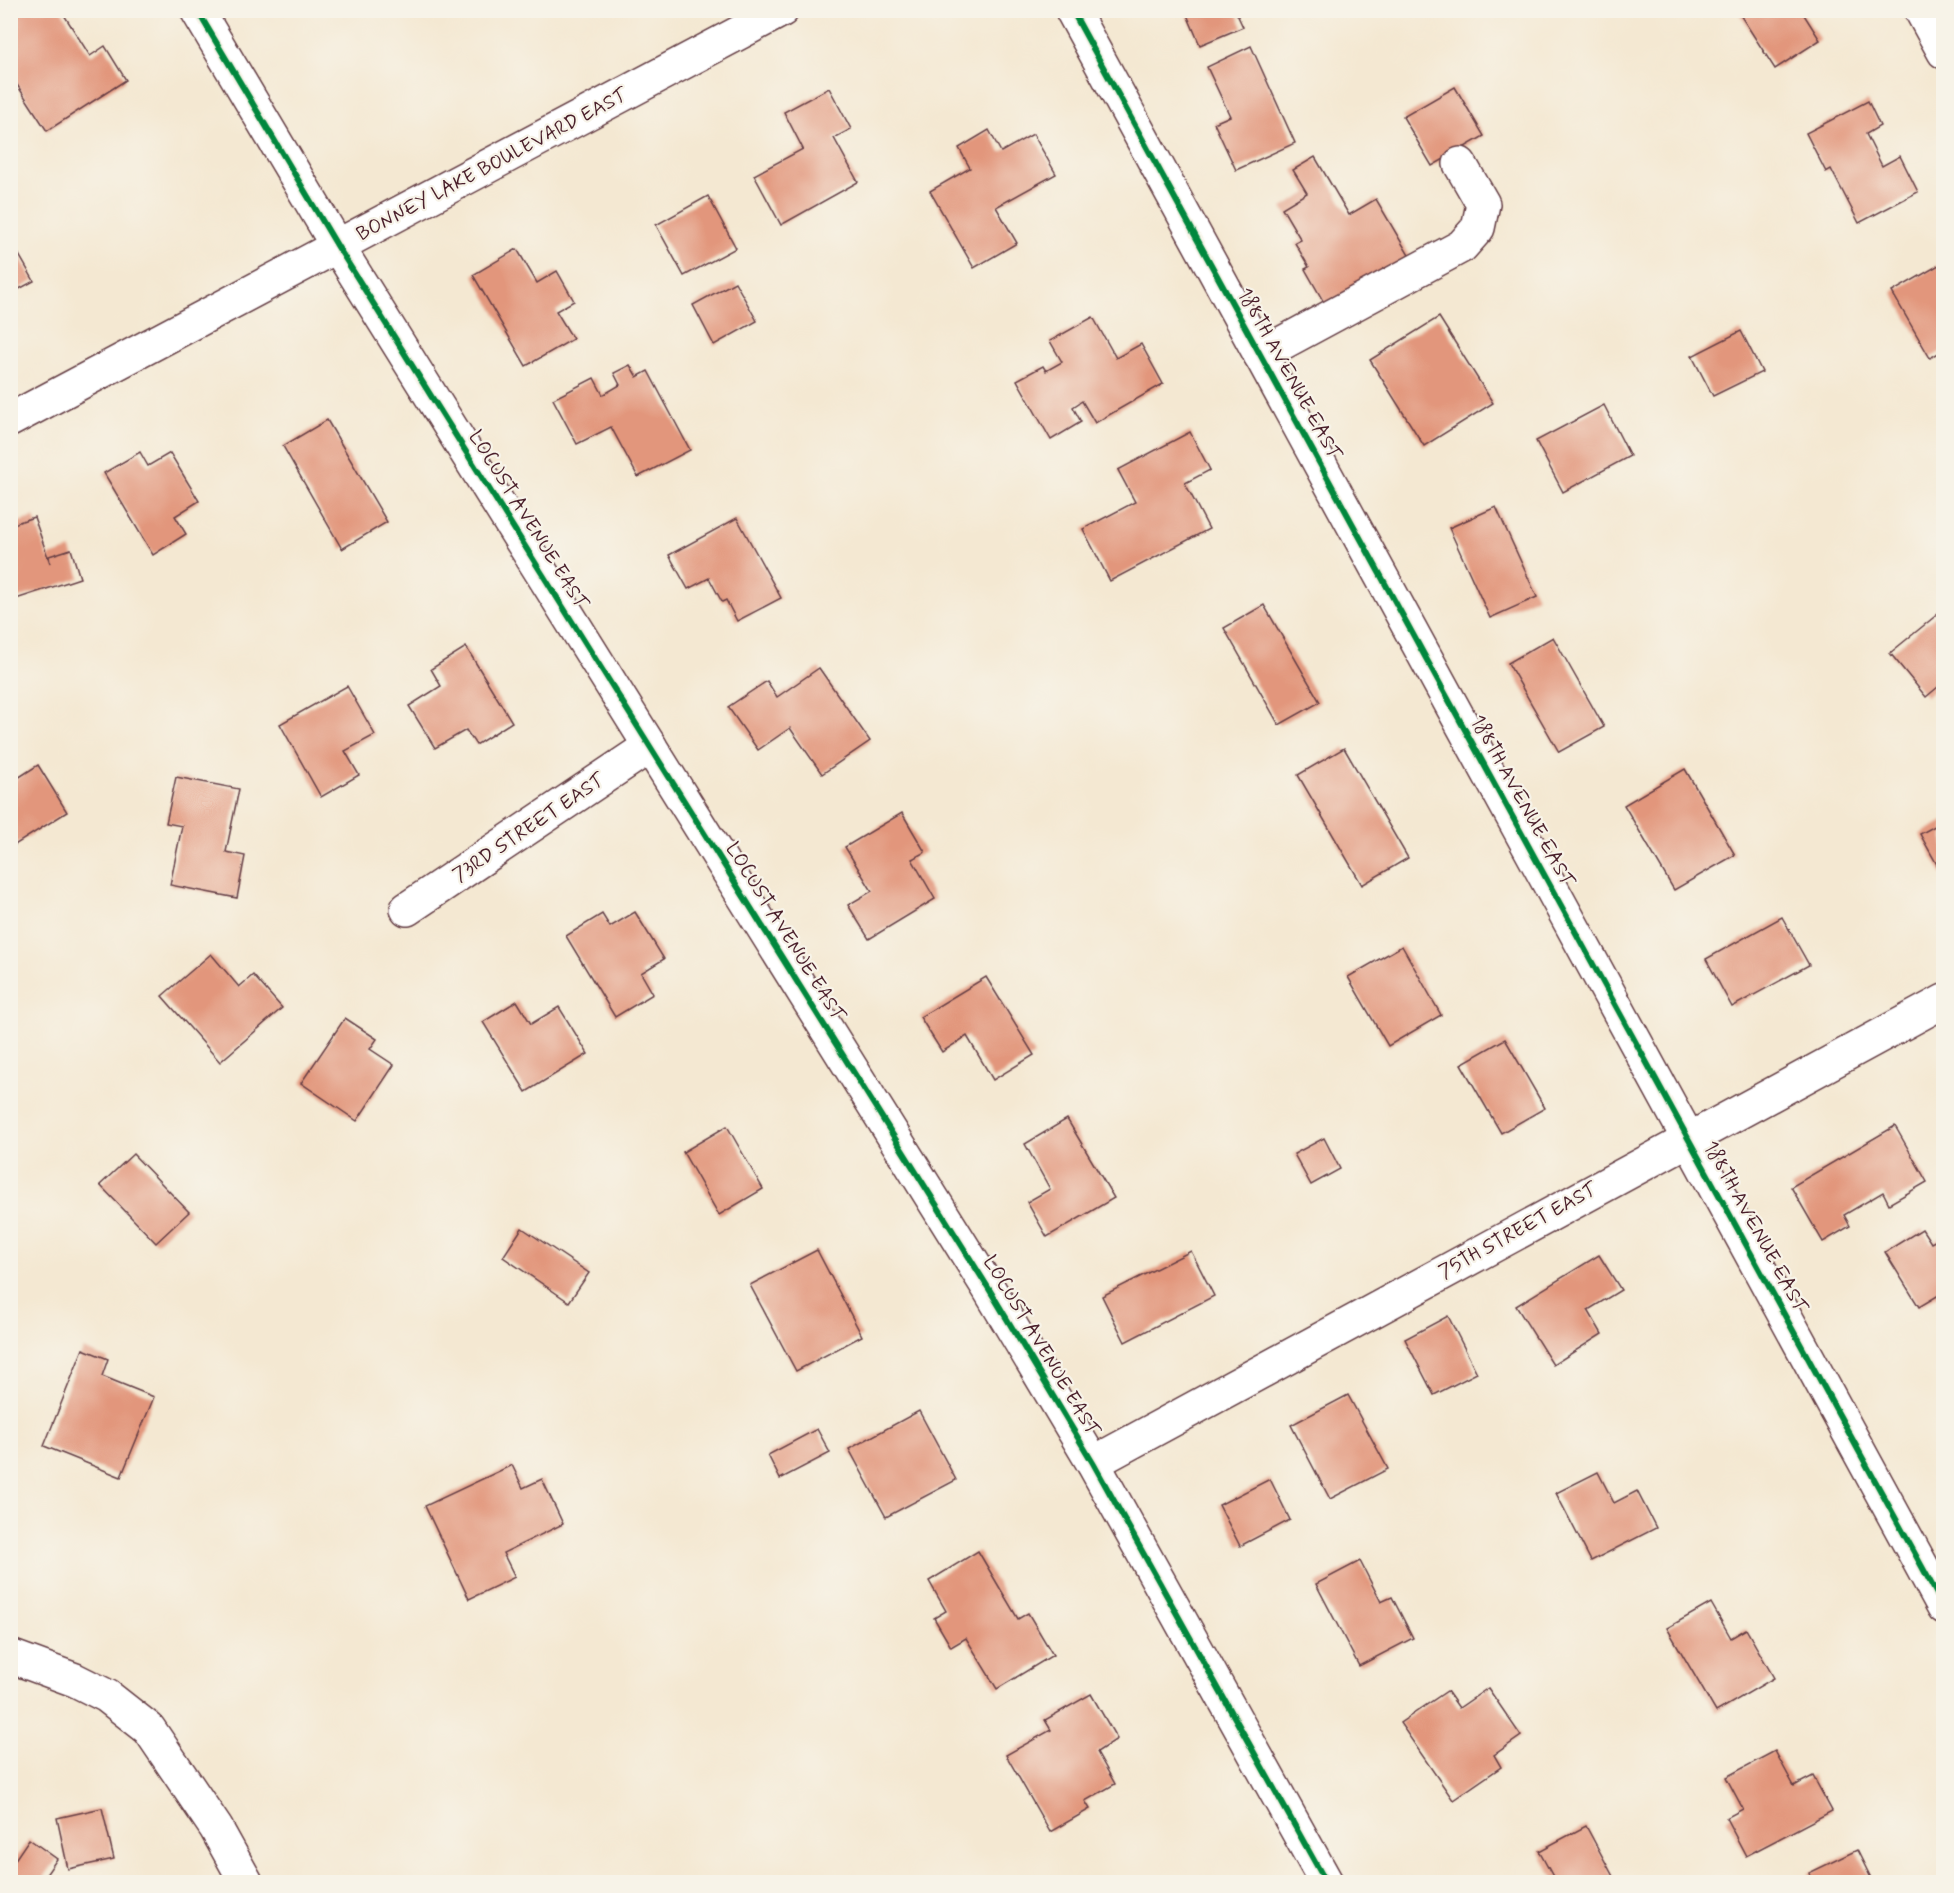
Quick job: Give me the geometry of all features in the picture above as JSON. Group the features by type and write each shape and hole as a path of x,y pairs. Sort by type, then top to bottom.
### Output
{"street":[{"name":"LOCUST AVENUE EAST","path":"197,10 338,247 982,1279 1093,1463 1326,1882"},
{"name":"BONNEY LAKE BOULEVARD EAST","path":"10,420 782,10"},
{"name":"188TH AVENUE EAST","path":"1072,10 1944,1606"},
{"path":"1921,10 1944,52"},
{"path":"1260,355 1462,246 1478,228 1483,204 1460,164"},
{"name":"73RD STREET EAST","path":"407,909 650,747"},
{"name":"75TH STREET EAST","path":"1093,1463 1944,1001"},
{"path":"10,1656 75,1680 107,1696 149,1729 216,1828 246,1882"}],"building":[{"path":"10,10 61,10 90,56 105,46 126,80 47,131 10,74"},
{"path":"1185,10 1235,10 1243,27 1200,45"},
{"path":"1737,10 1801,10 1820,40 1775,69"},
{"path":"1251,46 1295,143 1236,170 1214,123 1230,116 1207,67"},
{"path":"1455,87 1484,136 1432,166 1403,117"},
{"path":"829,88 851,129 834,138 858,182 781,225 754,175 803,149 784,112"},
{"path":"1868,101 1880,126 1866,134 1882,166 1900,156 1918,192 1859,223 1831,169 1826,172 1806,133"},
{"path":"989,130 1001,152 1033,134 1056,174 996,207 1017,243 974,268 930,191 970,168 959,148"},
{"path":"1315,157 1349,215 1376,199 1410,257 1326,306 1305,269 1309,267 1295,243 1301,240 1282,208 1307,193 1293,170"},
{"path":"708,196 736,248 684,276 656,225"},
{"path":"10,239 34,281 10,294"},
{"path":"517,249 537,283 557,271 574,301 556,311 573,339 526,366 473,275"},
{"path":"1944,262 1944,350 1930,358 1892,292"},
{"path":"735,282 757,321 714,345 693,305"},
{"path":"1093,317 1116,358 1141,344 1163,384 1095,423 1082,401 1073,407 1081,422 1051,440 1017,380 1043,366 1046,371 1062,362 1050,341"},
{"path":"1439,317 1493,403 1424,446 1370,360"},
{"path":"1741,331 1762,372 1713,396 1692,356"},
{"path":"630,365 637,377 648,371 690,450 638,477 611,427 577,444 553,399 594,378 603,395 620,385 614,373"},
{"path":"1604,405 1630,456 1563,492 1536,441"},
{"path":"327,420 387,522 342,549 283,446"},
{"path":"1190,432 1210,470 1185,483 1209,529 1110,581 1083,529 1135,502 1118,470"},
{"path":"140,452 148,466 170,453 199,501 175,516 186,534 153,555 104,473"},
{"path":"1496,507 1537,597 1490,618 1449,528"},
{"path":"34,517 50,563 49,556 71,549 80,578 10,601 10,525"},
{"path":"737,518 781,598 737,621 726,600 722,602 709,578 688,589 669,555"},
{"path":"1264,605 1320,702 1279,725 1224,628"},
{"path":"1944,609 1944,682 1926,697 1890,653"},
{"path":"1553,637 1604,727 1559,752 1508,663"},
{"path":"466,647 512,722 476,745 466,730 435,748 409,706 441,686 431,669"},
{"path":"819,668 870,741 822,774 790,728 758,750 728,707 767,681 777,697"},
{"path":"347,686 375,735 345,751 359,775 321,797 280,724"},
{"path":"1344,748 1408,858 1362,885 1298,775"},
{"path":"38,765 67,812 10,848 10,783"},
{"path":"1685,769 1735,855 1674,890 1624,805"},
{"path":"176,777 239,789 226,852 245,856 237,898 170,885 182,826 166,823"},
{"path":"902,813 925,852 912,859 935,899 869,939 848,905 872,891 845,847"},
{"path":"1944,821 1944,877 1920,834"},
{"path":"635,912 664,959 641,973 653,994 615,1017 566,936 602,914 610,927"},
{"path":"1782,917 1809,965 1732,1007 1706,959"},
{"path":"1402,946 1441,1015 1388,1046 1348,977"},
{"path":"211,954 239,987 253,975 282,1008 220,1062 162,996"},
{"path":"986,977 1034,1055 993,1080 967,1036 942,1052 920,1017"},
{"path":"517,1001 531,1024 559,1007 588,1054 526,1092 483,1022"},
{"path":"345,1018 377,1039 370,1049 394,1065 357,1121 301,1083"},
{"path":"1505,1039 1545,1108 1501,1133 1461,1064"},
{"path":"1067,1119 1114,1198 1047,1237 1027,1202 1050,1189 1025,1144"},
{"path":"727,1126 763,1189 719,1215 683,1152"},
{"path":"1895,1126 1927,1182 1889,1204 1883,1192 1844,1215 1850,1226 1823,1242 1791,1187"},
{"path":"1324,1138 1340,1169 1311,1185 1294,1154"},
{"path":"133,1154 189,1212 156,1243 100,1185"},
{"path":"522,1228 589,1273 569,1302 503,1257"},
{"path":"1922,1229 1931,1243 1944,1236 1944,1292 1919,1307 1885,1252"},
{"path":"817,1250 862,1336 796,1371 750,1285"},
{"path":"1191,1251 1214,1296 1125,1342 1102,1296"},
{"path":"1599,1255 1621,1290 1588,1310 1602,1334 1553,1365 1516,1306"},
{"path":"1448,1316 1477,1373 1434,1395 1405,1339"},
{"path":"83,1349 108,1359 102,1376 154,1397 121,1477 44,1446"},
{"path":"1348,1395 1388,1469 1330,1499 1291,1425"},
{"path":"919,1411 956,1480 886,1517 849,1449"},
{"path":"817,1429 830,1453 780,1479 768,1455"},
{"path":"512,1465 523,1488 542,1479 563,1524 503,1553 515,1577 469,1599 425,1506"},
{"path":"1598,1472 1614,1503 1637,1491 1656,1528 1591,1561 1556,1493"},
{"path":"1270,1479 1290,1520 1240,1546 1219,1505"},
{"path":"978,1551 1018,1619 1028,1613 1053,1655 997,1689 966,1638 951,1647 934,1618 946,1611 929,1581"},
{"path":"1360,1561 1381,1602 1392,1597 1413,1638 1359,1666 1316,1584"},
{"path":"1711,1603 1731,1638 1746,1629 1774,1678 1716,1712 1667,1628"},
{"path":"1488,1688 1521,1736 1494,1755 1501,1767 1453,1800 1400,1723 1447,1691 1459,1708"},
{"path":"1091,1694 1117,1739 1097,1752 1115,1784 1085,1801 1090,1809 1050,1832 1006,1755 1051,1730 1045,1720"},
{"path":"1775,1751 1794,1786 1813,1776 1832,1811 1746,1856 1726,1818 1743,1809 1726,1777"},
{"path":"102,1808 114,1859 68,1869 57,1818"},
{"path":"1586,1826 1616,1882 1556,1882 1539,1851"},
{"path":"29,1839 57,1859 41,1882 10,1882 10,1867"},
{"path":"1857,1850 1873,1882 1813,1882 1809,1873"}],"cycle path":[{"path":"197,10 338,247 989,1289 1093,1463 1326,1882"},
{"path":"1072,10 1944,1607"}]}
